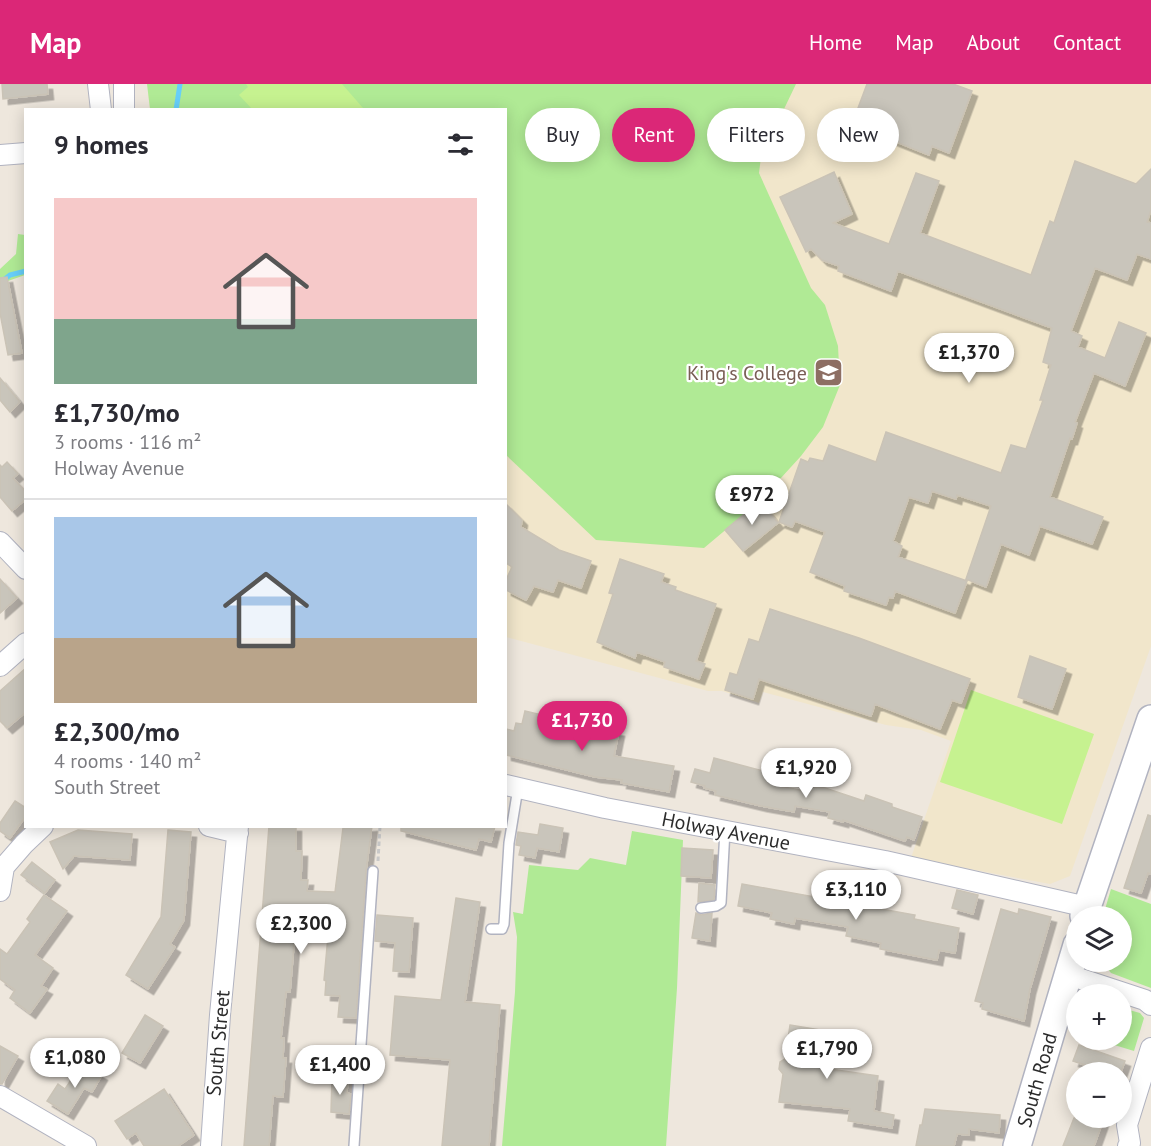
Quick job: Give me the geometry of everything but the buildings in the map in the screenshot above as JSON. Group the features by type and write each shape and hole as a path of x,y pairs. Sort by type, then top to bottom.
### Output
{"main road":[{"path":"1088,906 1151,719"},
{"name":"South Road","path":"1017,1146 1070,972"}],"street":[{"path":"98,84 101,108"},
{"path":"124,84 124,108"},
{"path":"0,155 24,153"},
{"path":"0,542 24,567"},
{"path":"0,666 24,645"},
{"name":"Holway Avenue","path":"512,786 605,808 885,861 1066,907"},
{"path":"0,891 4,867 41,828"},
{"name":"South Street","path":"211,1146 220,1015 238,830"},
{"path":"1069,975 1145,1000 1151,1005"},
{"path":"1132,1145 1127,1125 1151,1048"},
{"path":"0,1096 74,1143"}],"lane":[{"path":"491,929 502,929 504,924 512,786"},
{"path":"701,908 721,903 724,830"},
{"path":"354,1146 373,872"}],"path":[{"path":"373,872 377,863 380,828"}],"shaded area":[{"name":"King's College","path":"158,84 1151,84 1151,646 1070,876 1050,884 911,858 951,741 921,730 886,725 763,692 759,703 722,691 708,691 507,637 507,108 150,108 148,93"}],"green space":[{"path":"147,84 796,84 784,108 707,108 707,162 760,162 759,173 811,288 825,305 838,346 840,385 823,427 801,456 760,501 704,548 596,540 507,456 507,108 150,108"},
{"path":"246,84 342,84 363,108 251,108 239,95 248,87"},
{"path":"18,234 24,235 24,275 8,281 0,287 0,269 16,254"},
{"path":"971,690 1094,734 1062,824 940,782"},
{"path":"632,831 683,840 677,988 666,1146 502,1146 515,992 517,937 513,912 523,914 529,865 578,870 590,858 626,865"},
{"path":"1111,889 1151,904 1151,988 1110,972 1132,972 1132,906 1106,906"},
{"path":"1132,1011 1140,1013 1144,1018 1134,1051 1131,1050"}],"waterway":[{"path":"176,108 180,84"},
{"path":"0,283 10,275 24,272"}],"place":[{"name":"King's College","path":"828,373"}]}
